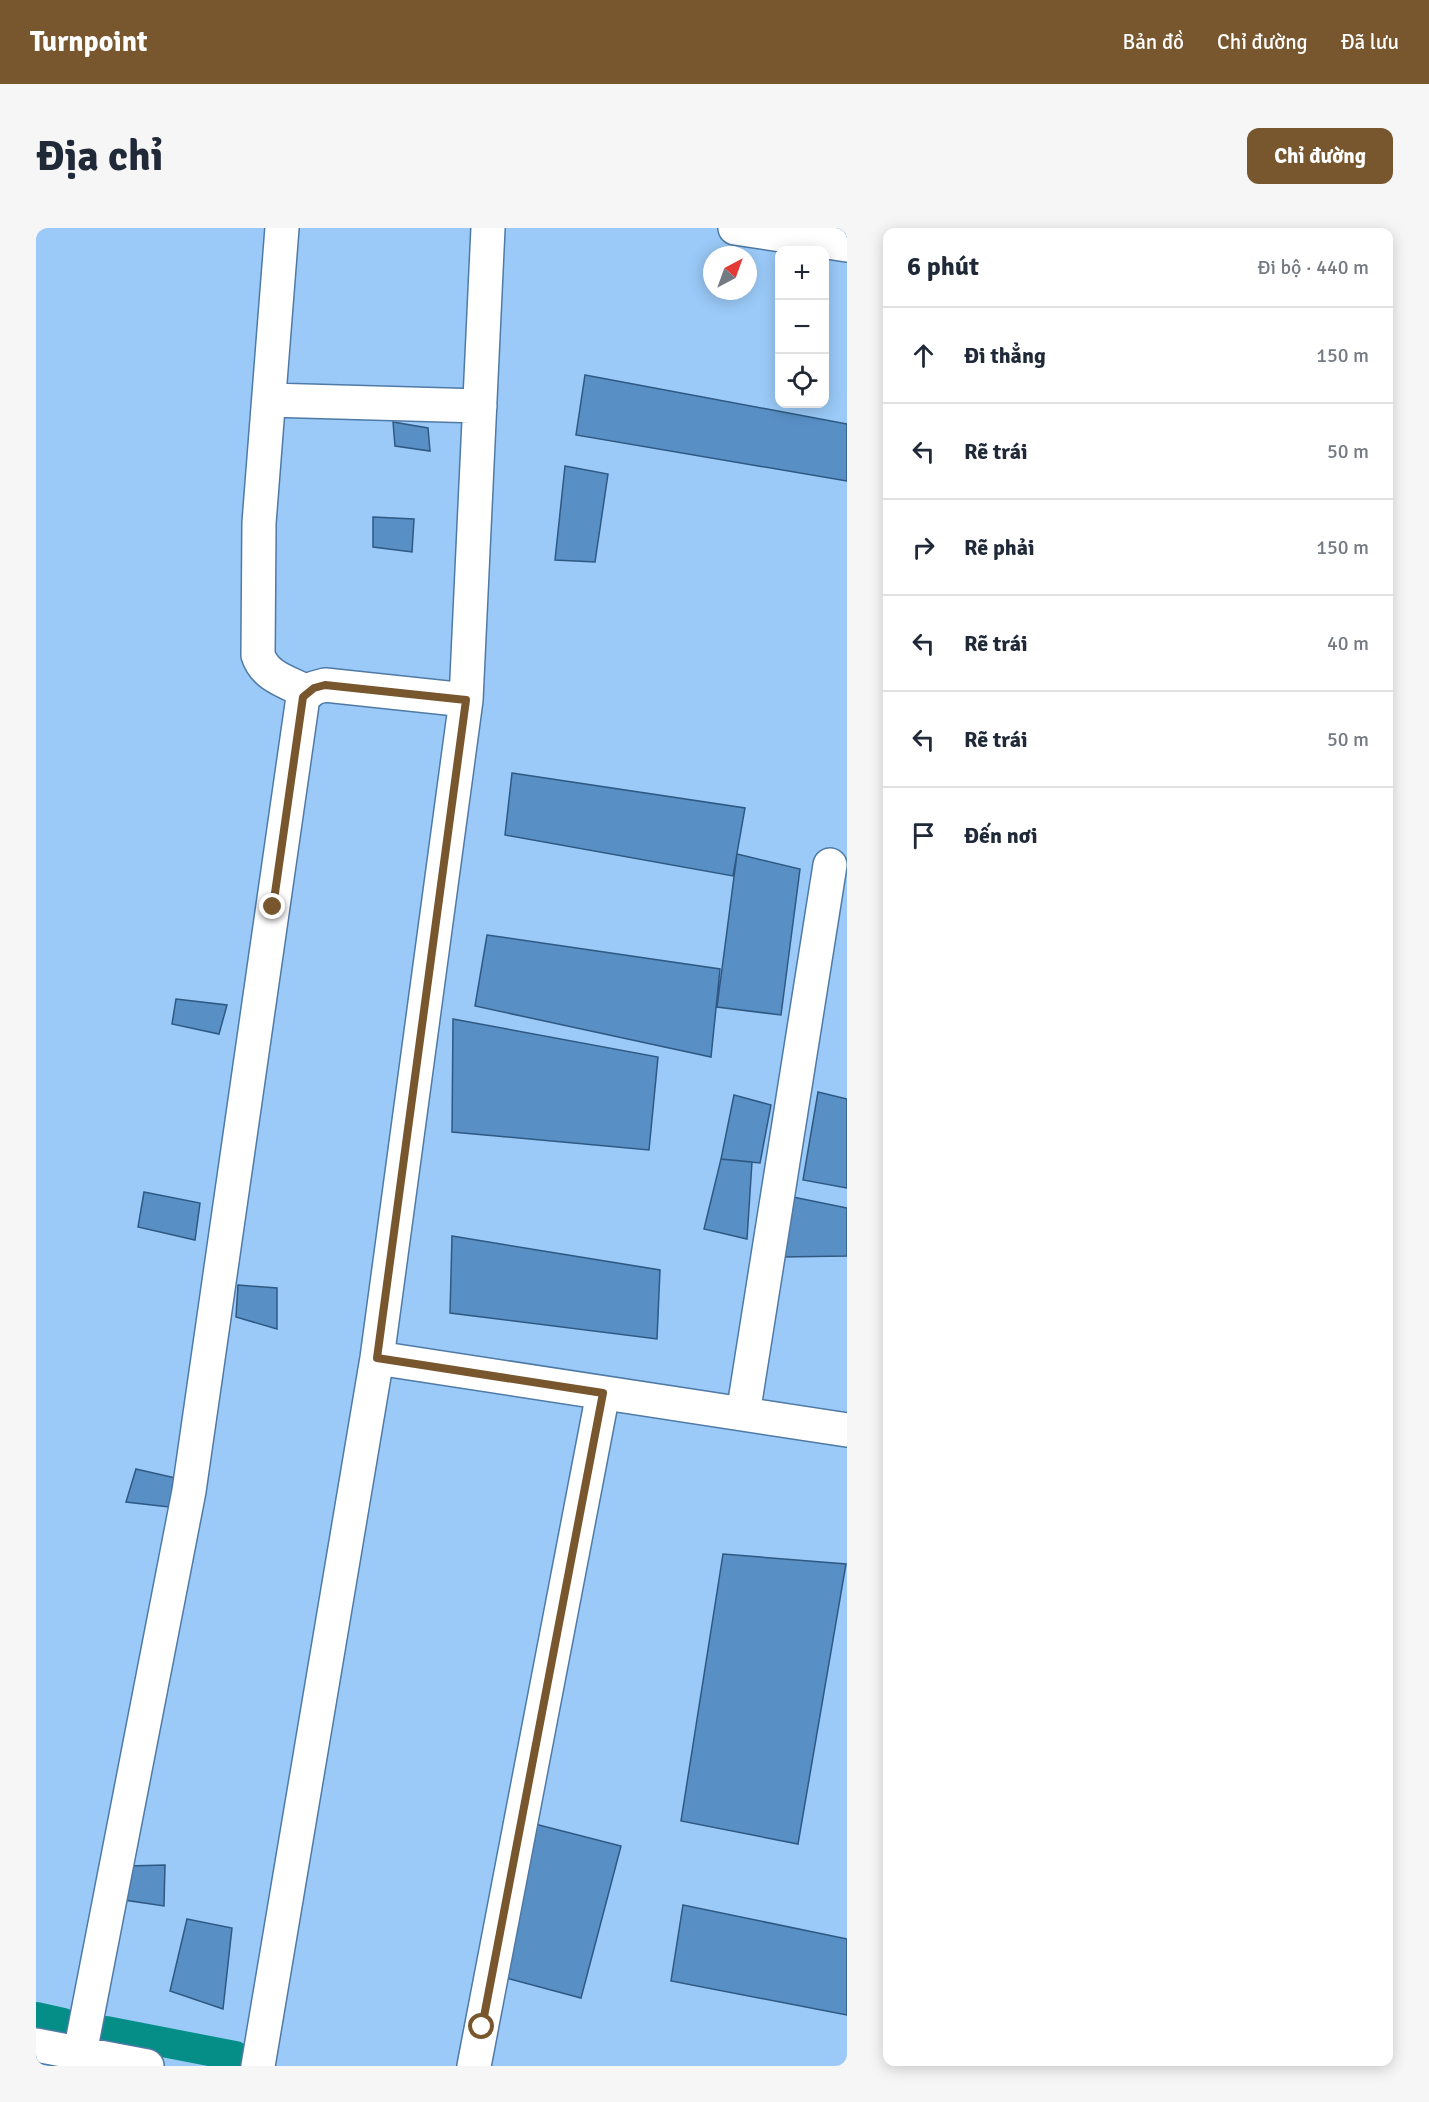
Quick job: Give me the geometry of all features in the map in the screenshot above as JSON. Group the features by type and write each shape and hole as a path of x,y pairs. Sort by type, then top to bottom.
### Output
{"street":[{"path":"282,228 259,523 258,655 261,663 272,675 307,692"},
{"path":"258,2066 377,1358 466,700 488,228"},
{"path":"735,228 847,244"},
{"path":"269,400 480,406"},
{"path":"80,2053 189,1491 303,697 307,692 325,685 466,700"},
{"path":"743,1414 830,866"},
{"path":"377,1358 847,1430"},
{"path":"474,2066 603,1393"},
{"path":"36,2045 147,2066"}],"building":[{"path":"585,375 847,424 847,481 576,435"},
{"path":"393,422 428,428 430,451 395,446"},
{"path":"565,466 608,474 595,562 555,560"},
{"path":"373,517 414,519 412,552 373,547"},
{"path":"512,773 745,808 733,876 505,835"},
{"path":"737,854 800,869 781,1015 717,1007"},
{"path":"487,935 720,969 711,1057 475,1006"},
{"path":"176,999 227,1005 219,1034 172,1024"},
{"path":"453,1019 658,1057 649,1150 452,1132"},
{"path":"818,1092 847,1099 847,1188 803,1180"},
{"path":"734,1095 771,1105 760,1163 721,1159"},
{"path":"721,1159 752,1162 747,1239 704,1229"},
{"path":"144,1192 200,1203 195,1240 138,1227"},
{"path":"793,1197 847,1208 847,1256 781,1257"},
{"path":"452,1236 660,1270 657,1339 450,1313"},
{"path":"238,1285 277,1288 277,1329 236,1317"},
{"path":"136,1469 180,1479 169,1507 126,1502"},
{"path":"723,1554 846,1564 798,1844 681,1821"},
{"path":"535,1824 621,1846 581,1998 495,1975"},
{"path":"165,1865 164,1906 124,1900 126,1866"},
{"path":"683,1905 847,1939 847,2015 671,1981"},
{"path":"187,1919 232,1928 223,2009 170,1991"}],"waterway":[{"path":"36,2017 63,2023"},
{"path":"106,2031 235,2056"}],"route":[{"path":"273,907 303,697 307,692 325,685 466,700 377,1358 603,1393 482,2027"}]}
